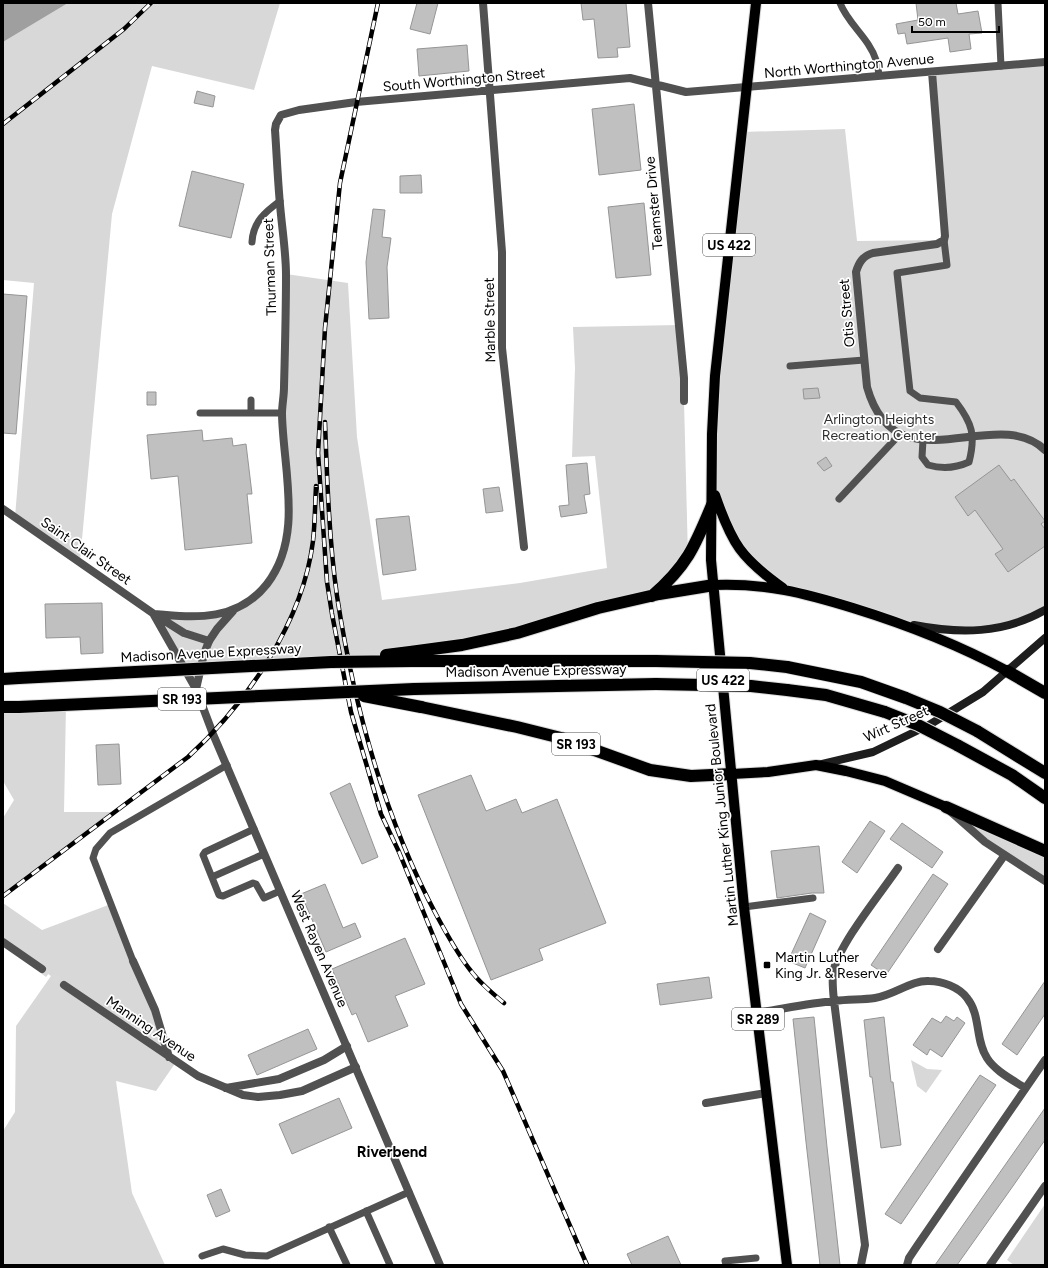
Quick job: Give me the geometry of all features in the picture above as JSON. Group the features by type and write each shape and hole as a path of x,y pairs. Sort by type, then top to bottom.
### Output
{"highway":[{"path":"651,596 674,576 693,549 712,505"},
{"path":"411,656 517,633 598,608 651,596 714,585"},
{"name":"Madison Avenue Expressway","path":"3,679 331,662 411,656 750,663 787,667 861,682 906,698 940,712 977,731 1045,773"},
{"name":"US 422","path":"1007,671 1045,692"},
{"name":"Madison Avenue Expressway","path":"3,707 414,689 656,684 751,686 826,695 885,712 918,725 957,745 1012,775 1045,798"},
{"name":"SR 193","path":"346,692 517,727 561,738 650,770 691,776 732,774"},
{"path":"946,807 1045,851"}],"main road":[{"name":"Martin Luther King Junior Boulevard","path":"756,3 748,87 715,376 712,434 711,560 744,907 787,1265"},
{"name":"US 422","path":"712,488 724,522 740,551 751,564 784,589 904,623 961,647 1007,671"},
{"path":"714,585 739,584 784,589"},
{"path":"904,623 955,632 986,631 1010,625 1045,610"},
{"name":"Wirt Street","path":"732,774 768,772 816,765 873,752 929,725 971,700 1045,638"},
{"path":"816,765 885,781 946,807"}],"street":[{"name":"Marble Street","path":"483,3 491,91 502,252 502,348 524,546"},
{"name":"Teamster Drive","path":"648,3 684,378 684,401"},
{"name":"North Worthington Avenue","path":"656,85 686,92 1045,62"},
{"path":"932,72 944,240"},
{"name":"South Worthington Street","path":"277,120 281,115 289,112 354,102 630,78 656,85"},
{"name":"Thurman Street","path":"277,120 275,130 286,274 282,413"},
{"name":"Otis Street","path":"944,240 937,244 873,253 867,255 859,264 856,272 867,387 871,402 883,420 900,433 923,440 1016,436 1028,440 1045,450"},
{"path":"196,689 204,654 209,641 217,629 233,611 257,594 267,584 281,560 286,544 288,510 282,413"},
{"name":"Saint Clair Street","path":"3,509 154,614 184,633 209,641"},
{"path":"154,614 188,617 233,611"},
{"name":"Saint Clair Street","path":"154,614 196,689"},
{"name":"West Rayen Avenue","path":"196,689 226,765 440,1265"},
{"path":"946,807 972,832 1004,856 1045,881"},
{"path":"938,949 1004,856"},
{"path":"861,1265 865,1245 834,1001 833,972 838,957 847,941 898,868"},
{"path":"3,943 42,969"},
{"path":"133,961 155,1010 170,1057"},
{"path":"757,1012 834,1001 876,998 898,991 916,981 930,980 956,988 967,997 974,1011 982,1045 987,1058 1000,1070 1025,1088"},
{"name":"Manning Avenue","path":"64,985 198,1076 243,1095 258,1097 302,1091 356,1067"},
{"path":"226,1088 279,1079 324,1060 347,1046"},
{"path":"907,1265 911,1255 1045,1060"},
{"path":"706,1103 766,1093"},
{"path":"990,1265 1045,1186"}],"lane":[{"path":"840,3 876,59 880,75"},
{"path":"998,3 1001,66"},
{"path":"252,242 253,235 261,217 280,201"},
{"path":"923,440 922,457 928,465 940,468 960,466 969,462 973,447 973,437 969,418 956,402 920,398 910,391 896,273 947,265 944,240"},
{"path":"790,366 864,360"},
{"path":"251,400 251,413"},
{"path":"200,413 282,413"},
{"path":"839,499 900,433"},
{"path":"133,961 93,858 96,849 110,833 226,765"},
{"path":"254,830 204,852 203,855 219,895 223,896 254,883 264,898 280,891"},
{"path":"212,876 264,854"},
{"path":"744,907 813,898"},
{"path":"202,1256 223,1249 245,1255 266,1256 409,1192"},
{"path":"366,1211 390,1265"},
{"path":"329,1228 347,1265"},
{"path":"726,1265 725,1260 756,1258"}],"green space":[{"path":"68,3 280,3 254,90 152,66 112,214 80,561 15,517 34,283 3,280 3,42"},
{"name":"Arlington Heights Recreation Center","path":"1045,62 1045,610 1010,625 937,630 784,589 751,564 712,488 712,434 742,132 845,129 857,241 944,240 932,72"},
{"path":"286,274 348,283 357,437 382,600 520,583 607,568 595,456 572,457 575,368 573,327 679,325 684,401 688,557 662,587 462,645 331,662 201,668 196,689 154,614 233,611 257,594 286,544 284,434"},
{"path":"66,705 64,812 114,812 3,896 3,818 14,800 3,781 3,707"},
{"path":"946,807 1045,850 1045,881 1020,865"},
{"path":"3,903 42,930 111,904 169,1057 176,1062 156,1091 116,1081 132,1193 165,1265 3,1265 3,1131 15,1112 16,1026 51,976 4,943 3,944"},
{"path":"911,1060 927,1069 942,1070 926,1093 917,1086"},
{"path":"1045,1204 1045,1265 1014,1265 1007,1260"}],"shaded area":[{"path":"3,3 68,3 3,42"}],"building":[{"path":"417,3 438,3 430,34 410,29"},
{"path":"581,3 626,3 630,47 617,48 618,57 598,58 594,19 583,20"},
{"path":"916,3 956,3 958,14 978,11 982,33 969,34 971,49 950,52 948,38 907,44 905,33 898,34 896,24 918,20"},
{"path":"467,45 469,71 419,76 417,49"},
{"path":"197,91 215,96 213,107 194,103"},
{"path":"634,104 641,170 599,175 592,109"},
{"path":"192,171 244,184 231,238 179,226"},
{"path":"421,175 422,193 400,193 400,176"},
{"path":"644,203 651,275 616,278 608,207"},
{"path":"373,209 385,210 382,237 391,238 387,267 389,318 369,319 366,262"},
{"path":"3,294 27,296 16,434 3,433"},
{"path":"818,388 820,398 804,399 803,389"},
{"path":"147,392 156,392 156,405 147,405"},
{"path":"202,430 203,441 232,438 233,446 246,444 252,494 247,494 252,543 185,550 178,476 151,479 147,435"},
{"path":"826,457 832,466 824,471 817,463"},
{"path":"587,463 590,494 584,495 587,513 561,517 559,506 569,505 566,465"},
{"path":"999,465 1011,481 1014,479 1045,521 1041,524 1045,529 1045,546 1008,572 995,554 1003,549 975,510 968,516 955,497"},
{"path":"499,487 503,511 486,513 483,489"},
{"path":"409,516 416,570 383,575 376,519"},
{"path":"102,603 103,653 81,654 80,637 46,638 45,604"},
{"path":"119,744 121,784 98,785 96,745"},
{"path":"471,775 486,811 516,799 522,813 557,799 606,923 539,949 543,960 491,980 418,795"},
{"path":"350,783 378,857 362,864 330,793"},
{"path":"870,821 885,831 857,873 842,862"},
{"path":"902,823 943,852 932,868 890,839"},
{"path":"819,846 824,893 812,893 777,898 771,851"},
{"path":"933,874 948,884 886,975 871,965"},
{"path":"325,884 343,928 355,923 361,937 326,952 301,894"},
{"path":"810,913 826,921 805,968 788,961"},
{"path":"405,938 425,984 395,996 408,1026 368,1042 356,1013 352,1015 332,969"},
{"path":"709,977 712,998 660,1005 657,984"},
{"path":"1045,981 1045,1014 1017,1055 1002,1044"},
{"path":"946,1016 954,1021 957,1017 965,1023 942,1057 930,1049 927,1055 913,1045 932,1018 941,1023"},
{"path":"814,1017 840,1265 820,1265 793,1019"},
{"path":"884,1017 891,1082 893,1082 901,1145 881,1148 872,1077 870,1077 864,1020"},
{"path":"308,1029 317,1049 257,1075 248,1055"},
{"path":"980,1075 996,1085 901,1224 885,1214"},
{"path":"339,1098 352,1128 292,1154 279,1124"},
{"path":"1045,1108 1045,1140 1013,1186 957,1265 935,1265"},
{"path":"221,1189 230,1211 216,1217 207,1195"},
{"path":"668,1236 681,1265 632,1265 627,1254"}],"tunnel":[{"path":"42,969 64,985"}],"railway":[{"path":"3,124 124,29 151,3"},
{"path":"378,3 340,183 325,328 318,453 327,582 332,614 351,712 381,814 399,852 461,1004 503,1071 587,1265"},
{"path":"325,422 330,531 337,596 352,679 374,762 402,842 419,881 438,918 466,965 482,984 504,1003"},
{"path":"3,896 188,757 210,736 251,686 285,631 298,601 307,571 313,541 316,486"}],"place":[{"name":"Martin Luther King Jr. & Reserve","path":"767,965"}],"district":[{"name":"Riverbend","path":"392,1152"}]}
